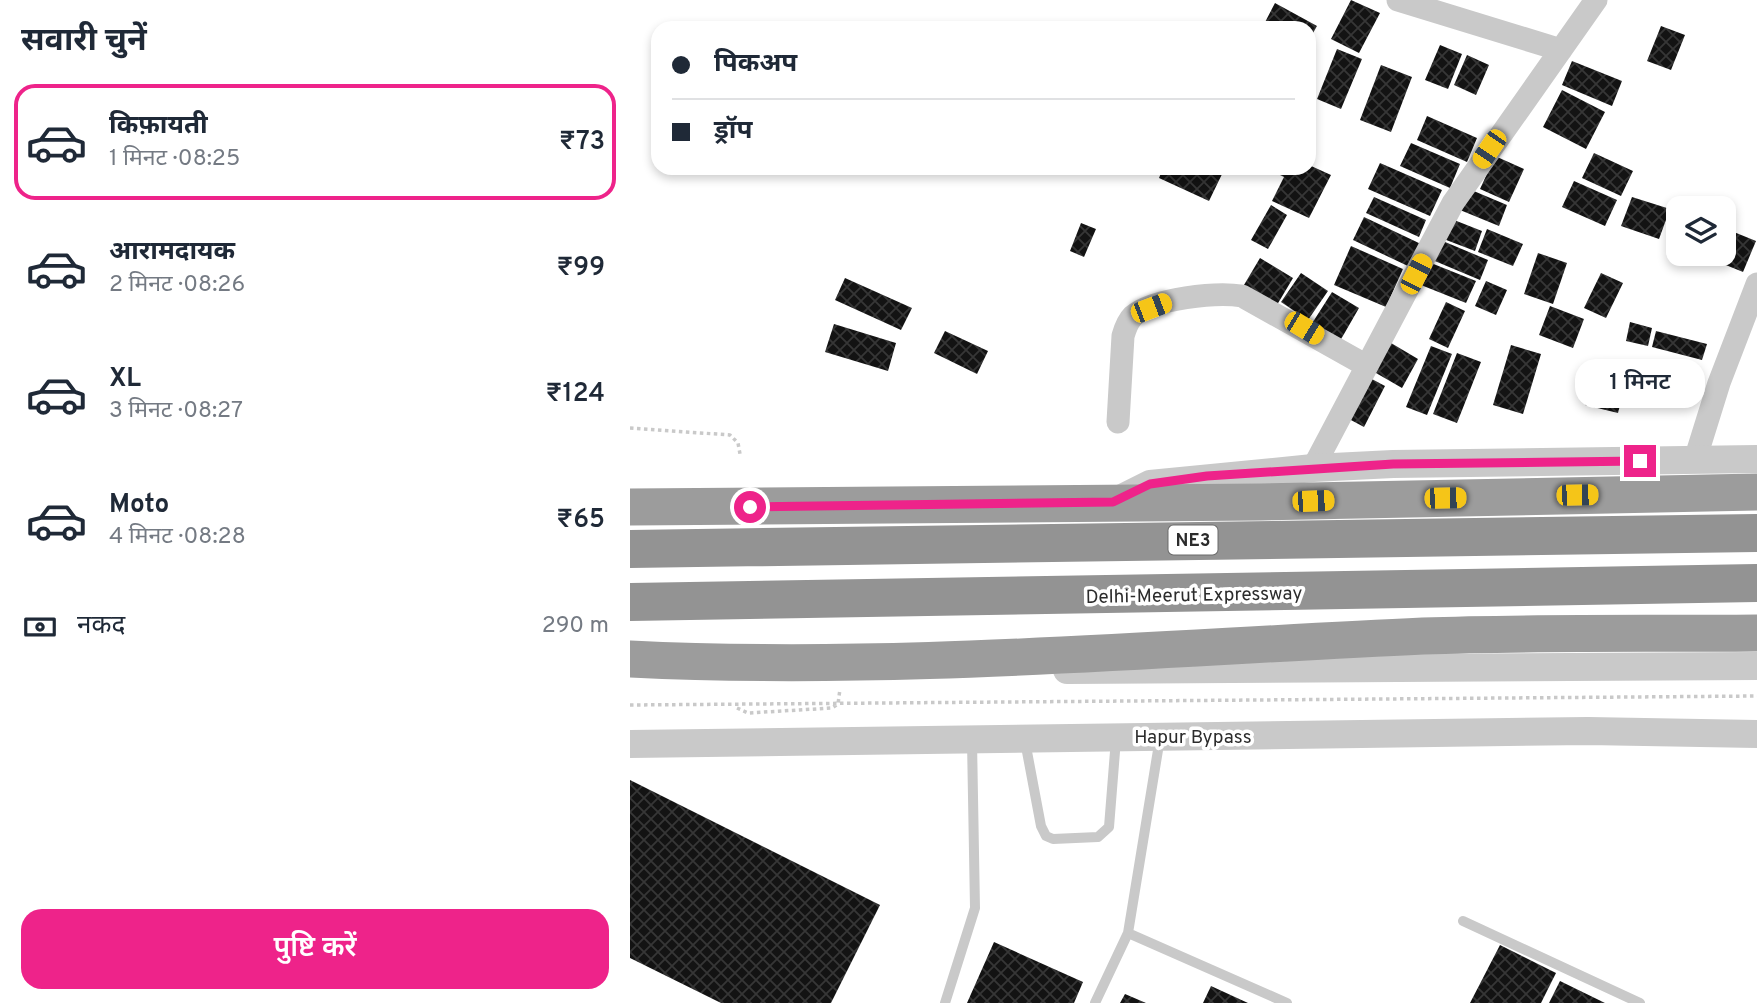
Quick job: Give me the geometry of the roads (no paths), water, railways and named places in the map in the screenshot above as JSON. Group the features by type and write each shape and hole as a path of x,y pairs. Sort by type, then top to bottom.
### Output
{"highway":[{"path":"630,508 1757,492"},
{"name":"NE3","path":"630,549 1757,533"},
{"name":"Delhi-Meerut Expressway","path":"630,602 1757,583"},
{"path":"630,659 723,664 971,662 1425,636 1757,633"}],"street":[{"path":"1398,0 1561,50"},
{"path":"1312,468 1452,204 1596,0"},
{"path":"1695,460 1719,383 1757,284"},
{"path":"1118,422 1123,336 1127,324 1135,315 1167,302 1223,293 1242,296 1283,316 1367,366"},
{"path":"1113,502 1150,484 1312,468 1393,464 1757,459"},
{"path":"971,662 1085,671 1757,666"},
{"name":"Hapur Bypass","path":"630,744 1588,731 1757,734"}],"lane":[{"path":"1024,738 1041,826 1046,836 1053,839 1098,837 1109,827 1116,737"},
{"path":"946,1003 975,908 972,738"},
{"path":"1095,1003 1128,933 1160,738"},
{"path":"1463,921 1640,1003"},
{"path":"1128,933 1287,1003"}]}
